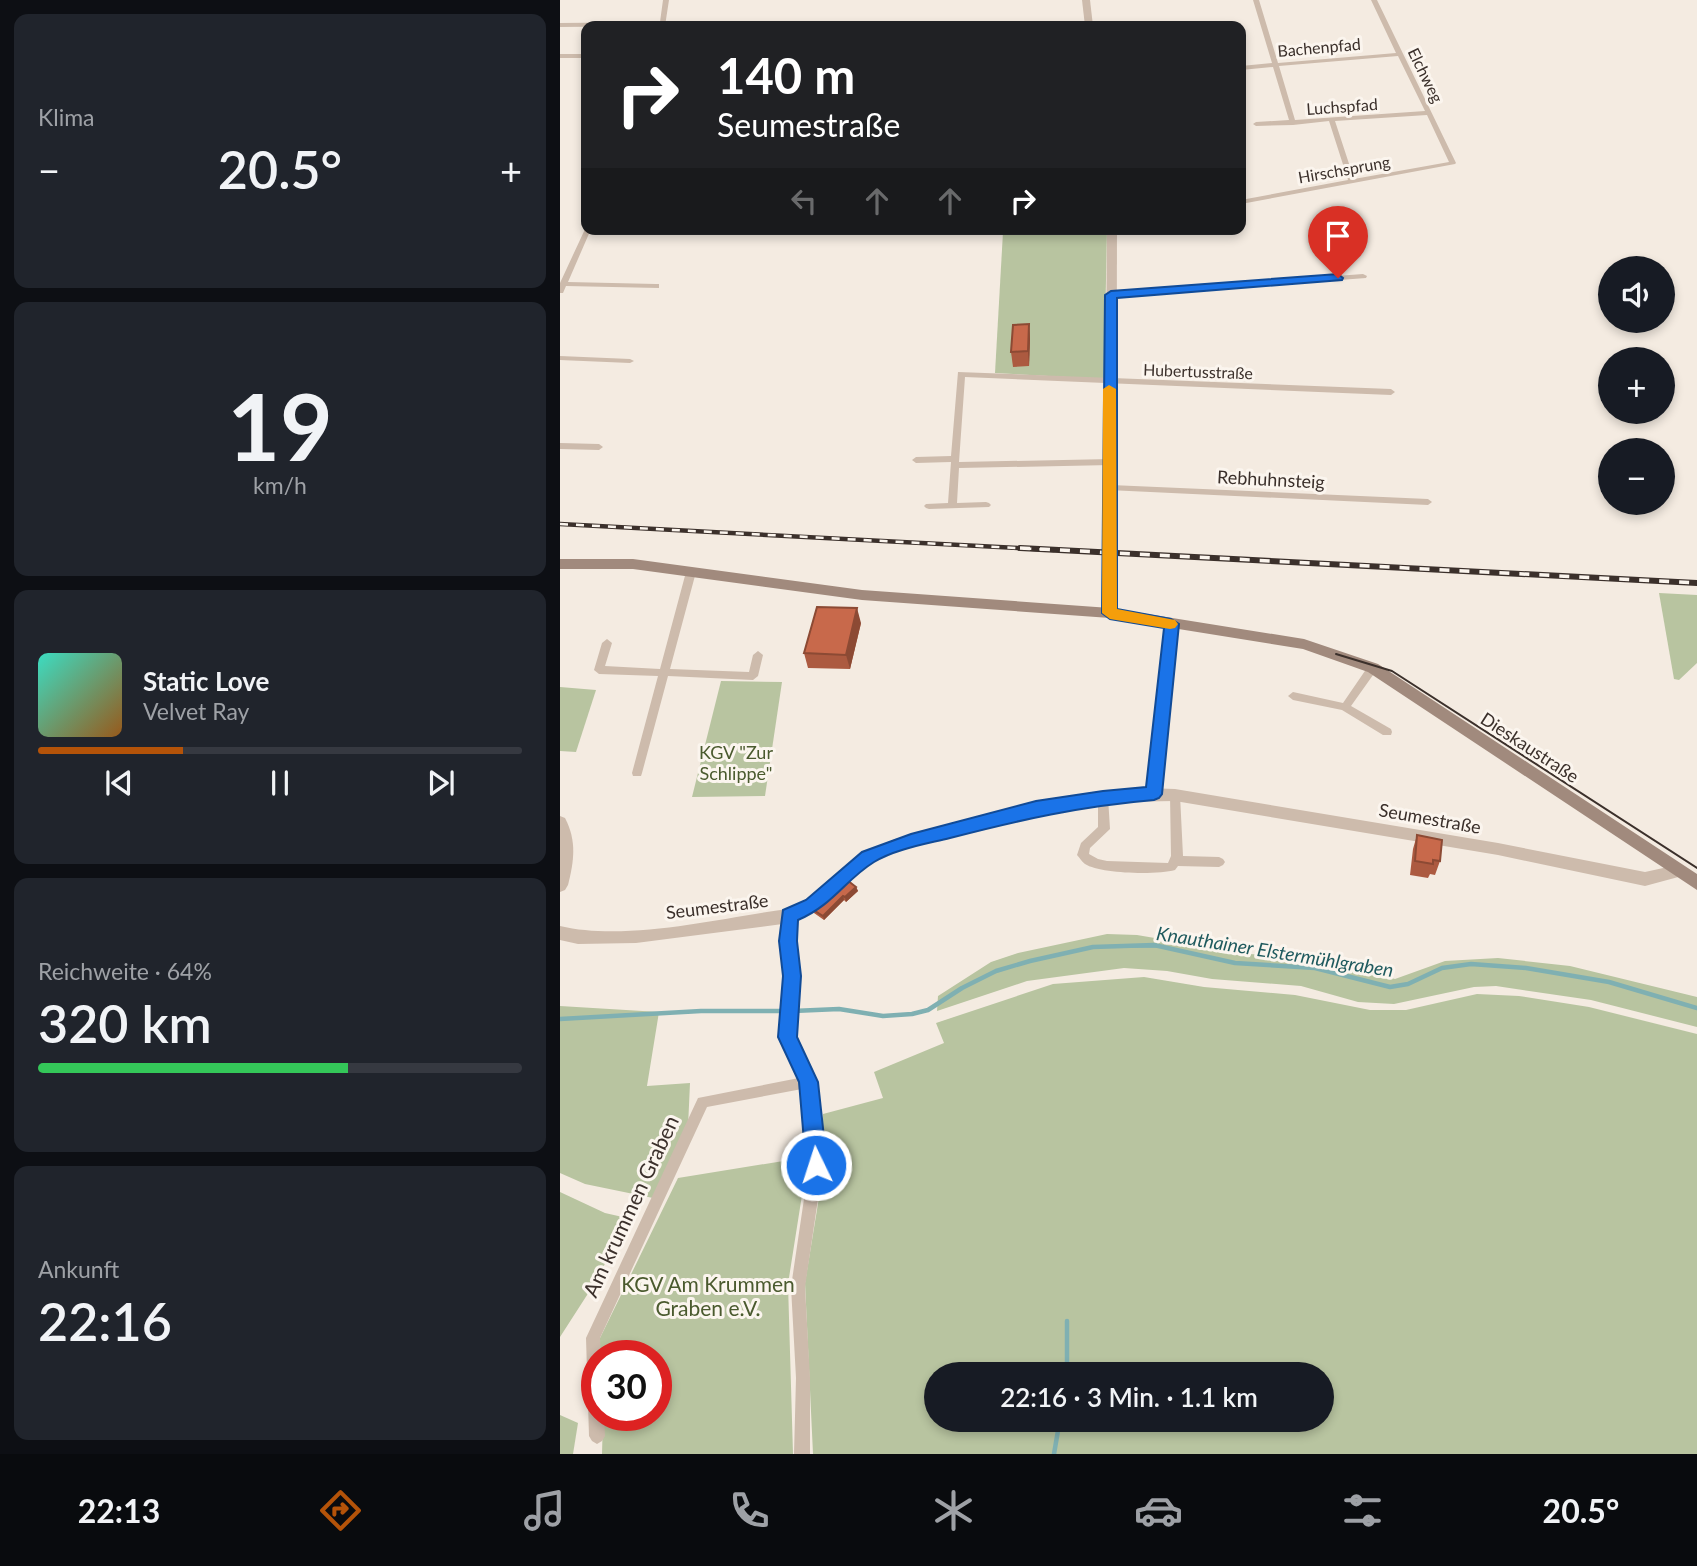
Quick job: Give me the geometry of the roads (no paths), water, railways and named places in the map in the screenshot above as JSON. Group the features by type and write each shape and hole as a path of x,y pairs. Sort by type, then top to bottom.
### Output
{"main road":[{"name":"Dieskaustraße","path":"560,564 633,564 862,595 1110,613 1304,644 1373,668 1697,883"}],"street":[{"path":"663,21 666,0"},
{"path":"1086,0 1088,21"},
{"path":"1256,0 1293,123"},
{"name":"Elchweg","path":"1374,0 1453,163"},
{"path":"560,25 581,25"},
{"name":"Bachenpfad","path":"1246,68 1400,54"},
{"path":"560,56 581,56"},
{"name":"Luchspfad","path":"1256,124 1429,113"},
{"path":"1332,121 1352,182"},
{"name":"Hirschsprung","path":"1246,201 1453,163"},
{"path":"585,235 562,288 656,286"},
{"path":"1110,613 1109,382 1112,235"},
{"path":"1111,295 1363,276"},
{"path":"560,358 630,361"},
{"name":"Hubertusstraße","path":"955,462 961,374 1391,392"},
{"path":"560,446 599,447"},
{"path":"916,460 1111,462"},
{"path":"952,506 955,462"},
{"name":"Rebhuhnsteig","path":"1111,488 1428,502"},
{"path":"929,506 986,505"},
{"path":"637,773 691,572"},
{"path":"1154,794 1171,624"},
{"path":"607,643 599,670 753,676 758,655"},
{"path":"1345,707 1373,668"},
{"path":"1293,696 1345,707 1387,732"},
{"name":"Seumestraße","path":"560,933 569,937 605,938 790,916 812,906 868,857 911,841 1024,811 1103,797 1154,794 1175,795 1498,849 1645,879 1677,872"},
{"path":"1103,797 1104,829 1086,846 1083,855 1087,862 1097,866 1161,868 1171,867 1176,861 1175,795"},
{"path":"560,822 567,852 560,885"},
{"path":"1176,861 1219,862"},
{"path":"790,916 788,941 792,976 787,1037 808,1082 816,1165 798,1287 803,1378 802,1454"},
{"name":"Am krummen Graben","path":"597,1436 593,1338 703,1102 808,1082"}],"waterway":[{"name":"Knauthainer Elstermühlgraben","path":"793,1011 839,1009 883,1016 912,1014 928,1010 962,988 996,971 1030,961 1093,947 1154,945 1235,963 1315,968 1390,987 1408,984 1442,968 1471,964 1526,968 1609,982 1697,1008"},
{"name":"Knauthainer Elstermühlgraben","path":"1126,946 1158,946"},
{"name":"Knauthainer Elstermühlgraben","path":"560,1019 701,1011 785,1011"},
{"path":"1067,1321 1067,1362"},
{"path":"1054,1454 1058,1432"}],"tram line":[{"path":"1336,654 1392,671 1697,868"}],"railway":[{"path":"560,524 1054,550"},
{"path":"1020,548 1697,583"}],"park label":[{"name":"KGV \"Zur Schlippe\"","path":"736,762"},
{"name":"KGV Am Krummen Graben e.V.","path":"708,1295"}]}
